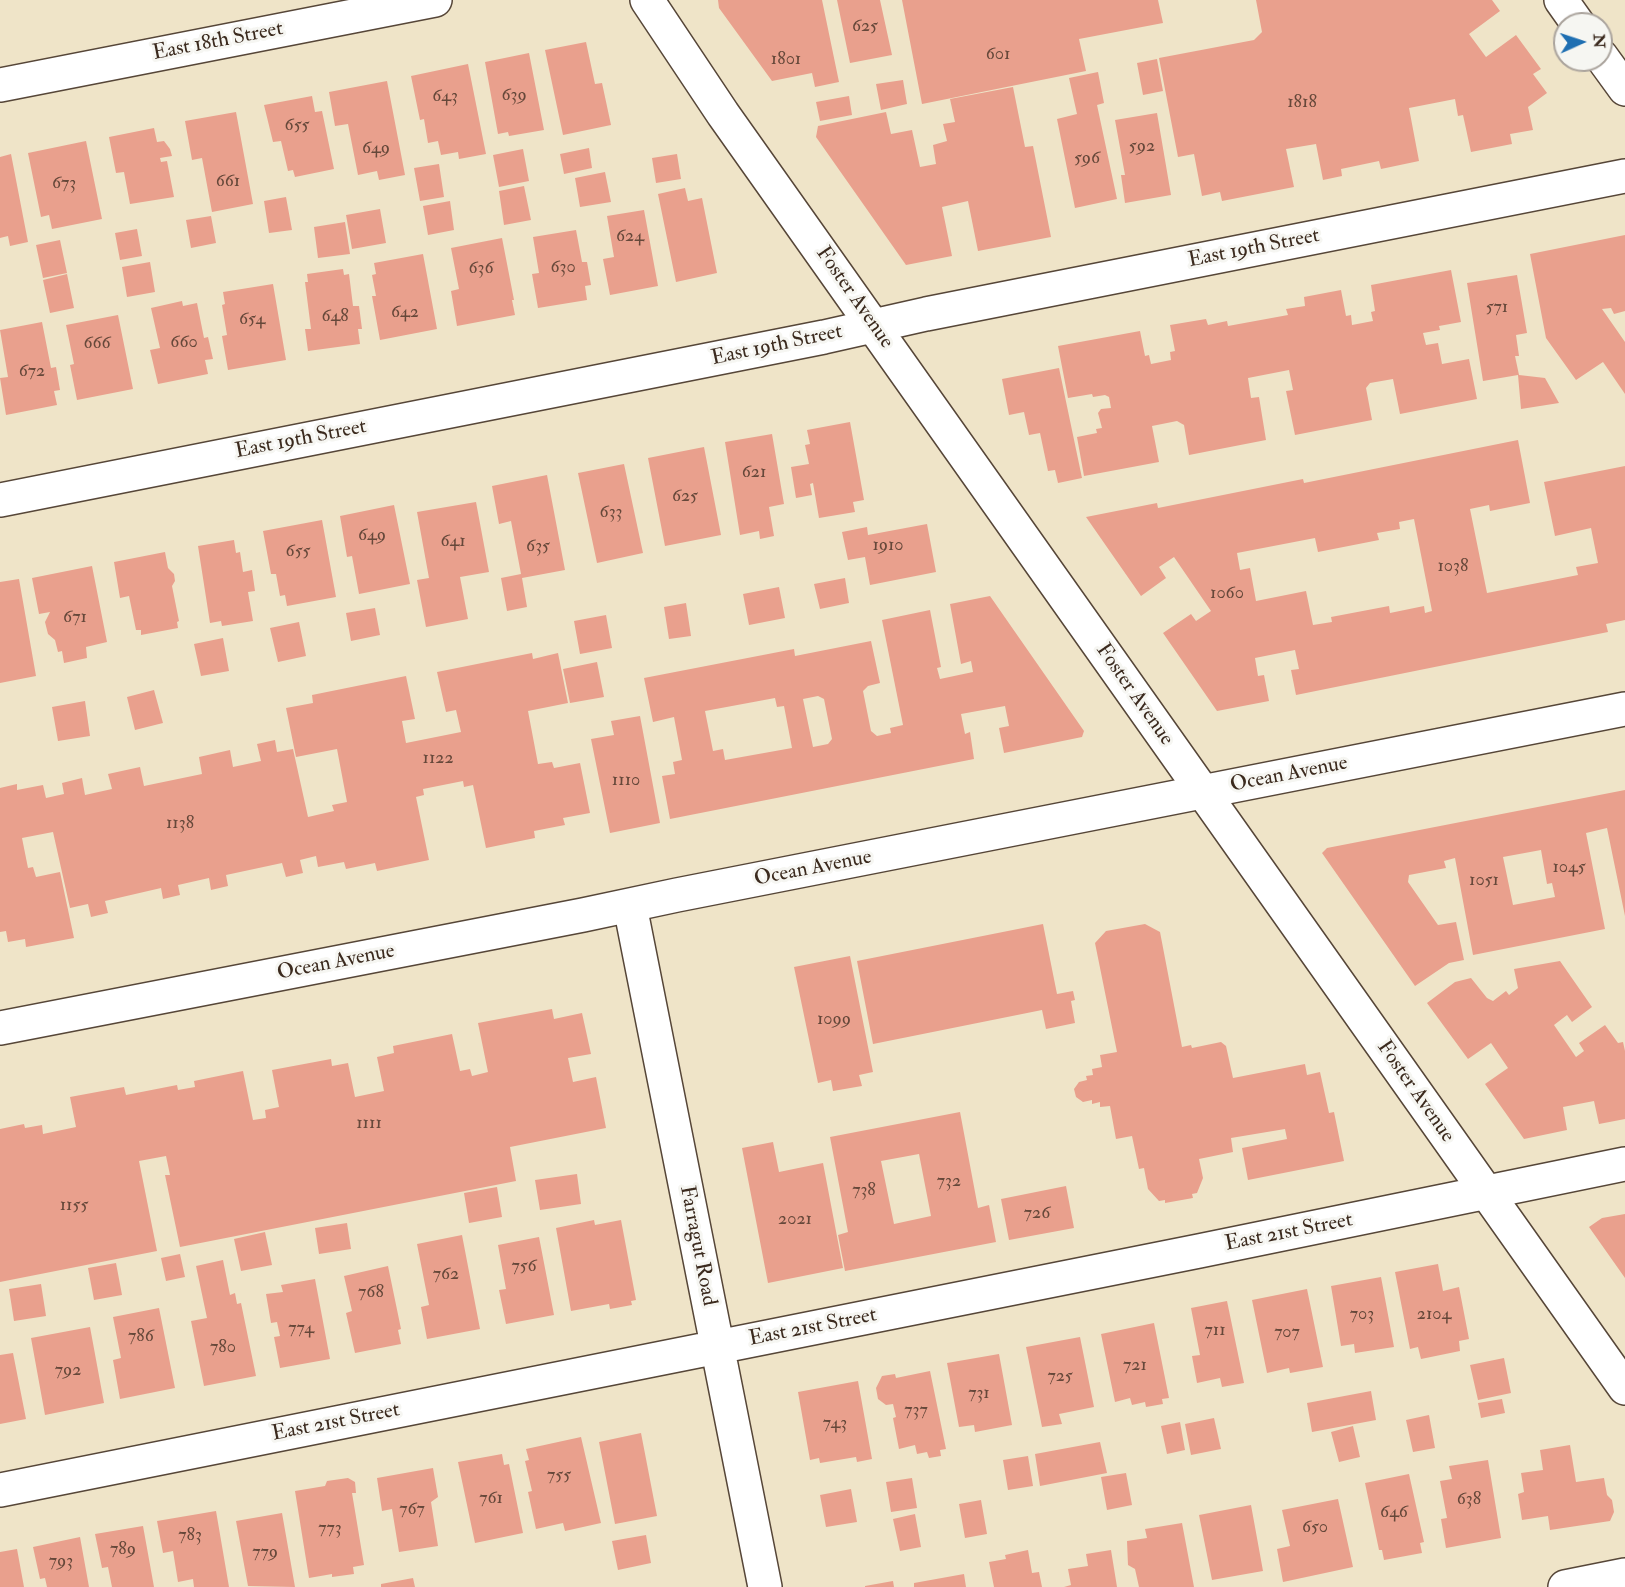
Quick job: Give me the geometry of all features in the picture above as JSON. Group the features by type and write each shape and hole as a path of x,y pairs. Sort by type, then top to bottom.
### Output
{"street":[{"name":"East 18th Street","path":"0,85 435,0"},
{"name":"Foster Avenue","path":"646,0 723,114 1625,1388"},
{"path":"1613,72 1625,89"},
{"name":"East 19th Street","path":"0,500 1625,176"},
{"name":"Ocean Avenue","path":"0,1028 1625,709"},
{"name":"Farragut Road","path":"630,906 765,1587"},
{"name":"East 21st Street","path":"0,1490 1625,1164"},
{"path":"1566,1587 1625,1575"}],"building":[{"path":"718,0 822,0 839,82 815,87 812,73 772,81 719,8"},
{"path":"837,0 880,0 892,55 850,63"},
{"path":"902,0 1158,0 1163,23 1079,39 1086,71 922,104"},
{"path":"1256,0 1492,0 1500,11 1469,34 1486,57 1516,35 1541,69 1533,74 1547,93 1528,107 1533,130 1510,134 1512,144 1471,152 1463,115 1458,116 1455,99 1409,108 1419,161 1381,169 1379,161 1341,169 1342,176 1323,180 1316,144 1286,149 1294,187 1222,201 1220,192 1202,196 1194,154 1178,157 1159,58 1254,40 1262,32"},
{"path":"586,42 595,84 602,83 611,125 563,135 545,50"},
{"path":"529,53 544,130 509,136 508,132 498,134 485,62"},
{"path":"1157,59 1163,91 1143,95 1137,63"},
{"path":"468,64 486,154 459,159 458,152 441,155 438,141 428,143 424,119 420,120 411,76"},
{"path":"1098,72 1104,103 1097,105 1117,199 1075,208 1057,119 1077,114 1069,78"},
{"path":"903,80 907,104 881,110 876,84"},
{"path":"387,81 405,175 379,180 377,171 358,175 348,124 335,126 329,92"},
{"path":"1013,87 1025,147 1033,146 1051,237 978,251 968,201 942,207 952,256 906,265 816,137 818,126 886,112 891,134 912,130 920,167 936,164 933,145 947,141 943,124 955,122 950,99"},
{"path":"312,96 315,112 322,111 334,169 295,177 293,170 288,171 281,141 273,142 264,105"},
{"path":"849,96 852,115 820,121 816,102"},
{"path":"236,112 253,204 212,212 202,158 192,160 185,121"},
{"path":"1157,113 1171,195 1125,203 1121,175 1125,175 1115,120"},
{"path":"154,128 157,142 164,141 170,149 172,156 160,158 161,162 167,161 174,197 130,204 124,172 116,173 109,137"},
{"path":"86,141 102,219 52,229 49,215 41,217 28,153"},
{"path":"589,148 592,168 564,174 560,154"},
{"path":"523,149 529,181 499,187 493,155"},
{"path":"11,154 28,242 10,246 8,236 0,238 0,157"},
{"path":"677,154 681,179 656,183 652,158"},
{"path":"439,164 444,197 420,201 414,168"},
{"path":"605,172 611,202 580,207 575,178"},
{"path":"524,186 531,220 504,225 499,191"},
{"path":"685,188 688,201 702,198 717,273 676,282 658,194"},
{"path":"286,197 292,230 269,233 264,201"},
{"path":"450,201 454,230 428,235 423,206"},
{"path":"380,209 386,243 352,249 346,215"},
{"path":"644,210 658,286 610,295 603,259 614,257 607,216"},
{"path":"211,216 216,243 191,248 186,220"},
{"path":"345,222 350,254 318,258 314,227"},
{"path":"137,229 142,256 120,260 115,233"},
{"path":"576,230 582,262 587,262 591,285 585,286 587,300 538,308 532,274 539,273 533,237"},
{"path":"1625,235 1625,311 1614,314 1611,308 1602,309 1625,342 1625,394 1603,362 1576,380 1546,338 1530,254"},
{"path":"502,238 515,315 457,326 451,291 459,289 451,248"},
{"path":"60,240 67,273 43,278 36,245"},
{"path":"423,254 437,329 380,340 372,296 376,296 372,275 376,274 374,263"},
{"path":"150,262 155,292 127,297 122,267"},
{"path":"343,269 344,275 349,274 353,306 359,306 362,329 358,329 360,344 308,351 305,329 311,329 305,282 308,282 307,274"},
{"path":"1451,270 1461,322 1439,326 1440,330 1423,333 1426,345 1438,343 1442,364 1469,359 1477,399 1400,414 1393,379 1370,383 1366,388 1372,420 1295,435 1286,391 1293,390 1289,370 1248,378 1251,398 1259,397 1266,440 1189,455 1184,425 1177,421 1152,426 1159,462 1084,476 1077,437 1097,433 1096,429 1102,428 1098,413 1101,409 1111,408 1109,397 1105,395 1093,397 1092,394 1068,398 1058,346 1140,331 1145,356 1149,355 1151,364 1171,360 1170,352 1175,351 1170,325 1206,319 1208,325 1227,321 1228,326 1288,315 1286,309 1305,306 1304,297 1341,290 1346,316 1351,315 1352,325 1373,321 1371,312 1375,311 1371,285"},
{"path":"67,274 74,308 50,313 43,280"},
{"path":"1517,275 1527,333 1516,335 1519,356 1515,356 1519,375 1545,378 1559,403 1521,409 1518,375 1483,381 1467,283"},
{"path":"273,284 286,360 228,370 222,336 227,335 222,305 225,304 223,292"},
{"path":"182,301 183,306 197,303 204,338 208,337 213,359 205,360 208,374 158,384 150,350 160,348 151,308"},
{"path":"118,315 133,389 77,400 70,365 74,364 66,325"},
{"path":"42,322 51,368 56,367 60,390 54,391 57,405 6,415 0,378 8,377 0,330"},
{"path":"1059,368 1082,478 1058,483 1055,470 1048,471 1040,433 1029,435 1024,412 1009,415 1002,379"},
{"path":"850,422 864,500 853,502 855,512 819,518 813,483 810,484 812,495 796,498 791,467 809,464 805,445 810,444 807,430"},
{"path":"772,434 784,504 769,507 774,536 760,539 759,531 740,535 725,442"},
{"path":"1518,440 1530,503 1490,511 1489,505 1470,509 1487,593 1578,575 1576,567 1598,563 1591,528 1555,536 1544,482 1625,466 1625,620 1606,624 1608,632 1296,695 1291,670 1299,669 1295,650 1255,658 1258,676 1264,675 1269,701 1217,711 1163,633 1191,614 1196,621 1211,611 1174,557 1159,567 1166,578 1141,596 1086,517 1157,503 1158,508 1303,479 1304,483","holes":["1414,519 1432,611 1425,613 1424,606 1390,613 1389,606 1331,617 1332,622 1313,625 1306,591 1256,601 1250,568 1240,570 1237,553 1315,538 1318,552 1379,540 1377,533 1400,529 1399,522"]},
{"path":"704,447 721,535 665,546 648,458"},
{"path":"624,464 643,553 597,563 578,473"},
{"path":"547,475 565,570 522,578 527,607 507,611 501,578 521,574 511,521 499,524 492,486"},
{"path":"476,502 489,572 460,577 468,619 426,627 417,580 429,578 417,512"},
{"path":"394,505 410,584 359,594 352,556 347,557 340,516"},
{"path":"322,520 336,597 287,606 285,595 280,596 276,574 271,574 263,531"},
{"path":"927,524 936,572 870,585 865,557 848,560 842,532 867,527 868,535"},
{"path":"234,540 236,553 240,552 243,572 252,570 255,591 248,592 253,621 222,626 221,621 210,623 198,546"},
{"path":"165,552 168,568 174,574 175,581 172,586 179,621 177,622 178,628 141,635 141,630 136,630 129,596 120,598 114,562"},
{"path":"92,566 107,642 86,647 87,658 64,663 62,651 58,652 55,640 48,634 45,622 50,612 39,614 32,578"},
{"path":"845,578 849,603 820,609 814,584"},
{"path":"19,579 36,676 0,683 0,582"},
{"path":"779,587 785,618 749,625 743,594"},
{"path":"990,596 1084,731 1082,737 1004,753 999,728 1009,726 1005,706 961,714 965,734 970,732 974,759 670,819 662,776 675,774 673,762 682,760 674,717 653,722 644,678 794,649 795,656 871,641 880,683 868,686 863,691 871,731 877,736 891,733 890,728 903,725 882,620 930,610 941,667 937,668 940,679 973,672 971,661 961,664 950,604","holes":["818,696 824,699 832,739 828,744 813,747 803,699","775,698 777,707 784,706 792,748 725,760 723,749 713,751 705,711"]},
{"path":"686,603 691,636 669,639 664,607"},
{"path":"375,608 380,635 351,641 346,613"},
{"path":"606,615 612,648 580,654 574,621"},
{"path":"299,622 306,656 278,662 270,628"},
{"path":"223,638 229,671 201,676 194,644"},
{"path":"532,653 533,659 558,653 568,703 528,711 538,764 552,762 554,768 580,763 590,813 563,818 565,825 534,831 535,838 486,848 473,785 464,787 463,781 423,789 424,795 416,797 429,860 377,871 375,863 346,869 344,862 318,867 316,856 300,860 303,873 286,877 282,863 226,875 228,886 211,890 209,878 178,885 180,895 163,899 161,888 105,901 108,913 91,917 88,904 70,908 53,832 22,838 28,868 33,867 36,877 60,872 74,938 26,947 25,939 8,942 6,931 0,932 0,788 17,784 17,790 43,785 46,798 64,794 62,783 82,778 85,795 112,789 108,774 140,767 144,786 202,774 199,757 230,750 233,767 261,761 257,744 275,740 277,752 293,749 308,817 334,811 332,805 347,802 337,749 296,757 286,708 313,703 312,695 406,676 415,719 402,721 406,743 461,732 456,710 446,712 437,672"},
{"path":"597,662 604,697 570,703 563,669"},
{"path":"154,690 163,723 135,730 127,697"},
{"path":"85,701 90,736 58,741 52,707"},
{"path":"640,716 660,823 610,833 591,739 614,735 611,721"},
{"path":"1625,790 1625,916 1607,828 1586,833 1605,929 1473,955 1455,858 1444,861 1446,868 1409,875 1408,882 1438,925 1456,922 1464,960 1449,963 1415,986 1322,853 1327,848","holes":["1541,850 1547,884 1552,883 1555,897 1513,905 1503,857"]},
{"path":"1043,924 1057,994 1073,991 1075,1000 1071,1001 1075,1023 1046,1029 1042,1010 873,1044 857,961"},
{"path":"1145,924 1160,932 1182,1047 1191,1045 1192,1048 1221,1042 1226,1046 1233,1078 1305,1064 1307,1075 1320,1072 1329,1113 1334,1112 1344,1161 1248,1180 1242,1148 1287,1139 1285,1129 1231,1138 1233,1152 1199,1159 1203,1178 1197,1193 1192,1194 1193,1198 1165,1203 1165,1200 1159,1201 1148,1189 1144,1168 1139,1169 1132,1136 1116,1139 1110,1106 1100,1107 1100,1102 1092,1104 1092,1100 1083,1102 1076,1097 1074,1089 1079,1082 1087,1080 1086,1076 1093,1075 1092,1069 1102,1067 1100,1055 1117,1052 1095,943 1106,931"},
{"path":"850,956 873,1072 859,1075 862,1086 833,1091 831,1080 818,1083 794,967"},
{"path":"1560,961 1592,1007 1572,1022 1567,1015 1554,1025 1576,1057 1584,1051 1579,1043 1605,1025 1618,1043 1623,1042 1625,1119 1599,1124 1594,1101 1563,1107 1567,1130 1524,1139 1485,1084 1508,1068 1491,1043 1468,1059 1427,1003 1455,982 1471,978 1487,998 1493,1001 1506,991 1509,995 1518,988 1514,969"},
{"path":"552,1009 554,1019 582,1013 591,1054 568,1058 573,1082 596,1077 606,1128 510,1147 516,1181 180,1247 165,1175 170,1175 166,1156 139,1161 157,1251 0,1282 0,1129 24,1124 25,1128 42,1125 43,1134 76,1127 70,1097 124,1087 126,1095 177,1085 178,1090 195,1087 194,1081 243,1071 253,1120 266,1118 265,1110 279,1107 272,1070 331,1059 332,1066 348,1063 355,1097 384,1091 377,1057 394,1053 393,1046 452,1034 460,1071 470,1069 472,1076 488,1072 478,1023"},
{"path":"960,1112 978,1208 989,1205 996,1242 845,1271 838,1235 848,1232 830,1137","holes":["919,1154 931,1216 894,1224 881,1161"]},
{"path":"773,1142 779,1172 823,1163 843,1268 768,1283 742,1148"},
{"path":"577,1174 581,1204 540,1210 535,1180"},
{"path":"1066,1186 1074,1228 1009,1240 1001,1199"},
{"path":"497,1187 502,1217 469,1223 464,1193"},
{"path":"1625,1214 1625,1278 1589,1227 1602,1218"},
{"path":"594,1220 595,1225 621,1220 636,1300 631,1301 632,1305 610,1309 609,1304 571,1311 556,1228"},
{"path":"347,1223 351,1249 319,1254 315,1228"},
{"path":"265,1232 272,1265 241,1271 234,1239"},
{"path":"462,1235 480,1329 427,1339 421,1307 429,1305 417,1244"},
{"path":"539,1237 554,1315 506,1324 499,1290 506,1289 498,1245"},
{"path":"180,1254 185,1277 166,1281 161,1258"},
{"path":"223,1260 230,1295 235,1293 237,1304 241,1303 256,1376 204,1386 191,1321 207,1318 196,1266"},
{"path":"116,1263 122,1295 94,1300 88,1268"},
{"path":"1438,1264 1443,1291 1459,1287 1469,1339 1459,1341 1460,1351 1421,1359 1418,1347 1410,1349 1395,1272"},
{"path":"388,1266 401,1329 398,1330 401,1344 355,1353 346,1313 352,1311 344,1276"},
{"path":"1381,1277 1394,1347 1355,1353 1354,1344 1341,1346 1331,1286"},
{"path":"315,1279 330,1359 280,1368 274,1337 280,1336 277,1322 271,1323 266,1294 283,1292 281,1285"},
{"path":"41,1284 46,1316 14,1321 9,1289"},
{"path":"1307,1289 1323,1367 1290,1373 1289,1368 1267,1373 1252,1300"},
{"path":"1227,1301 1244,1383 1222,1387 1220,1378 1197,1383 1192,1356 1200,1355 1191,1308"},
{"path":"159,1308 175,1388 120,1399 113,1360 121,1358 113,1317"},
{"path":"1154,1323 1169,1398 1162,1399 1163,1404 1146,1407 1145,1402 1132,1405 1130,1398 1115,1402 1101,1334"},
{"path":"90,1327 104,1403 45,1415 31,1338"},
{"path":"1080,1337 1094,1407 1059,1414 1062,1424 1042,1427 1026,1347"},
{"path":"13,1353 26,1419 0,1424 0,1355"},
{"path":"999,1354 1012,1425 975,1432 974,1425 959,1427 947,1363"},
{"path":"1504,1358 1511,1393 1478,1400 1470,1365"},
{"path":"930,1371 946,1449 940,1450 941,1456 929,1458 927,1452 917,1454 915,1445 899,1449 893,1418 896,1417 893,1404 886,1405 878,1399 876,1388 882,1376 895,1374 896,1378"},
{"path":"858,1381 872,1459 857,1462 856,1457 820,1463 819,1458 810,1460 798,1392"},
{"path":"1371,1391 1376,1420 1312,1432 1307,1403"},
{"path":"1502,1399 1505,1413 1481,1418 1478,1403"},
{"path":"1429,1415 1435,1448 1413,1452 1406,1420"},
{"path":"1214,1418 1221,1449 1191,1455 1185,1424"},
{"path":"1180,1422 1185,1450 1167,1454 1161,1426"},
{"path":"1353,1426 1360,1457 1339,1462 1331,1432"},
{"path":"641,1433 657,1516 615,1524 599,1442"},
{"path":"581,1437 601,1523 565,1531 563,1523 536,1529 528,1492 532,1491 525,1461 529,1460 526,1449"},
{"path":"1100,1442 1107,1473 1040,1486 1035,1454"},
{"path":"1570,1445 1576,1482 1604,1478 1607,1495 1612,1500 1614,1512 1610,1521 1550,1530 1548,1516 1522,1520 1518,1494 1524,1492 1521,1473 1543,1470 1540,1450"},
{"path":"502,1454 504,1465 509,1464 523,1533 475,1543 458,1462"},
{"path":"1028,1456 1033,1486 1008,1490 1003,1460"},
{"path":"1488,1460 1501,1538 1446,1548 1441,1519 1447,1518 1440,1481 1452,1479 1449,1466"},
{"path":"433,1468 438,1497 431,1502 438,1546 399,1552 392,1509 382,1511 377,1478"},
{"path":"1126,1473 1132,1505 1107,1510 1101,1477"},
{"path":"1409,1474 1424,1542 1420,1543 1422,1553 1384,1560 1382,1550 1379,1550 1365,1483"},
{"path":"348,1478 355,1482 356,1493 352,1493 364,1565 353,1567 354,1574 332,1577 332,1574 309,1578 295,1491 325,1486 327,1481"},
{"path":"912,1478 917,1508 891,1512 886,1482"},
{"path":"851,1489 857,1522 826,1527 820,1495"},
{"path":"1338,1499 1353,1567 1283,1582 1277,1549 1290,1546 1282,1510"},
{"path":"981,1500 987,1534 965,1538 959,1504"},
{"path":"1251,1505 1263,1571 1212,1580 1199,1515"},
{"path":"216,1511 229,1587 194,1587 193,1579 178,1582 173,1551 163,1553 157,1521"},
{"path":"282,1513 295,1587 248,1586 236,1521"},
{"path":"915,1514 921,1547 900,1551 893,1519"},
{"path":"1182,1523 1194,1587 1139,1587 1135,1569 1128,1565 1127,1541 1147,1538 1145,1529"},
{"path":"143,1526 154,1587 112,1587 108,1567 102,1568 95,1534"},
{"path":"646,1535 651,1563 618,1570 612,1541"},
{"path":"80,1537 89,1587 47,1587 45,1578 40,1579 33,1547"},
{"path":"17,1549 24,1587 0,1587 0,1552"},
{"path":"1028,1550 1032,1573 1039,1572 1042,1587 994,1587 989,1562 1006,1559 1005,1555"},
{"path":"1111,1550 1117,1587 1064,1587 1071,1585 1068,1569 1088,1566 1086,1554"},
{"path":"964,1574 966,1587 914,1587 914,1583"},
{"path":"413,1578 415,1587 381,1587 381,1584"},
{"path":"893,1581 894,1587 865,1587 865,1586"}]}
